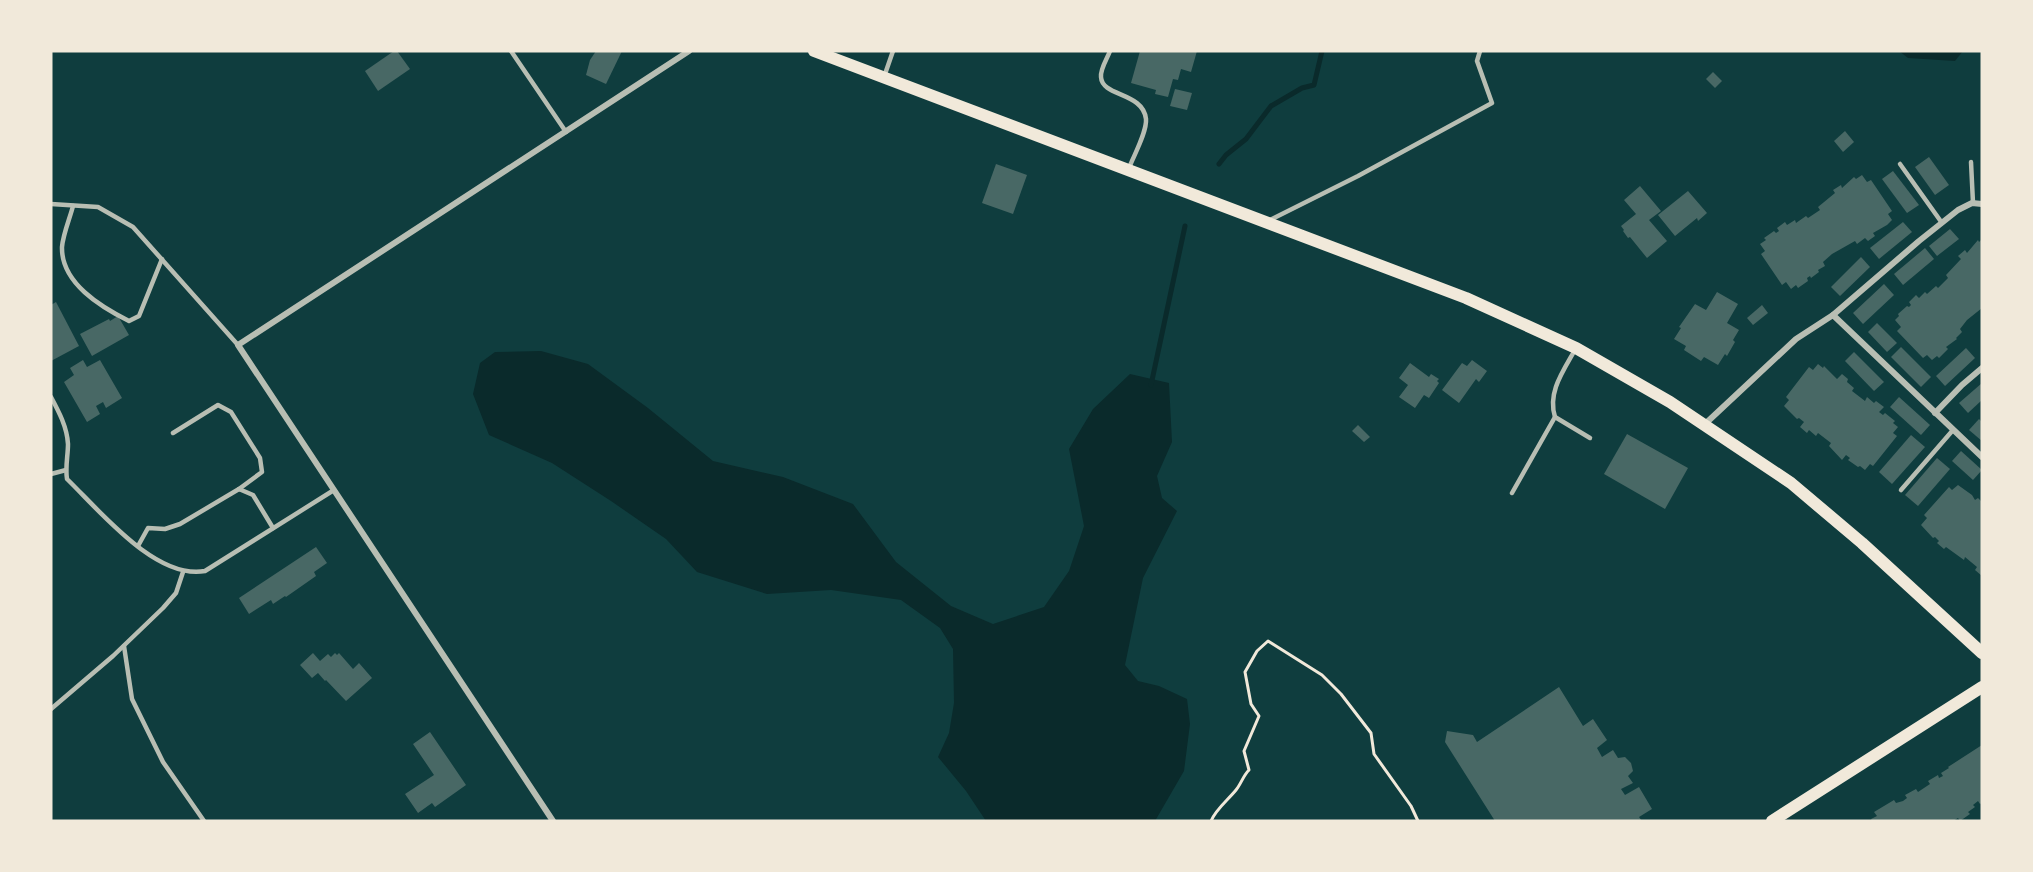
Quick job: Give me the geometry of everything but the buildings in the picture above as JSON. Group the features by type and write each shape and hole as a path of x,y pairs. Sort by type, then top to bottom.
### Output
{"main road":[{"path":"814,51 1466,298 1576,348 1705,424 1791,483 1862,543 1982,653"},
{"path":"1772,821 1982,687"}],"street":[{"path":"553,821 238,345 689,51"},
{"path":"1705,424 1797,339 1833,315 1942,222 1958,210 1973,203 1982,204"},
{"path":"1833,315 1982,457"},
{"path":"1935,413 1982,368"}],"lane":[{"path":"511,51 566,132"},
{"path":"884,77 894,51"},
{"path":"1110,51 1101,73 1101,80 1104,85 1138,103 1146,118 1145,128 1128,170"},
{"path":"1266,222 1358,176 1492,103 1477,61 1480,51"},
{"path":"1971,162 1973,203"},
{"path":"1900,164 1942,222"},
{"path":"51,204 98,207 133,227 238,345"},
{"path":"73,206 62,248 66,263 72,281 104,309 129,321 139,316 162,259"},
{"path":"1576,348 1554,389 1552,406 1555,417 1590,438"},
{"path":"51,397 65,426 68,442 67,479 153,559 183,572 205,571 334,490"},
{"path":"138,546 148,528 165,529 180,524 239,489 261,472 261,458 231,412 218,405 173,433"},
{"path":"1512,494 1555,417"},
{"path":"1901,490 1953,430"},
{"path":"51,474 66,470"},
{"path":"239,489 253,495 273,528"},
{"path":"51,709 124,646 163,608 176,593 183,572"},
{"path":"124,646 132,699 163,762 204,821"}],"path":[{"path":"1210,821 1238,788 1242,778 1249,770 1244,751 1259,716 1251,704 1245,672 1257,651 1268,641 1322,675 1341,694 1371,733 1374,754 1412,806 1418,821"}],"water":[{"path":"1899,51 1963,51 1955,61 1908,58"},
{"path":"541,351 588,364 648,408 713,461 783,477 853,504 896,562 951,606 993,624 1044,607 1069,571 1084,526 1069,449 1093,409 1130,374 1169,383 1172,442 1157,476 1162,498 1177,511 1143,578 1125,665 1138,681 1159,686 1187,699 1190,724 1184,771 1155,821 986,821 966,791 938,757 949,733 954,703 953,649 940,628 901,600 831,590 767,594 697,572 666,539 611,501 552,463 489,435 473,394 480,363 495,352"}],"waterway":[{"path":"1219,164 1226,155 1246,139 1271,106 1302,88 1314,85 1322,51"},
{"path":"1151,385 1185,226"}]}
